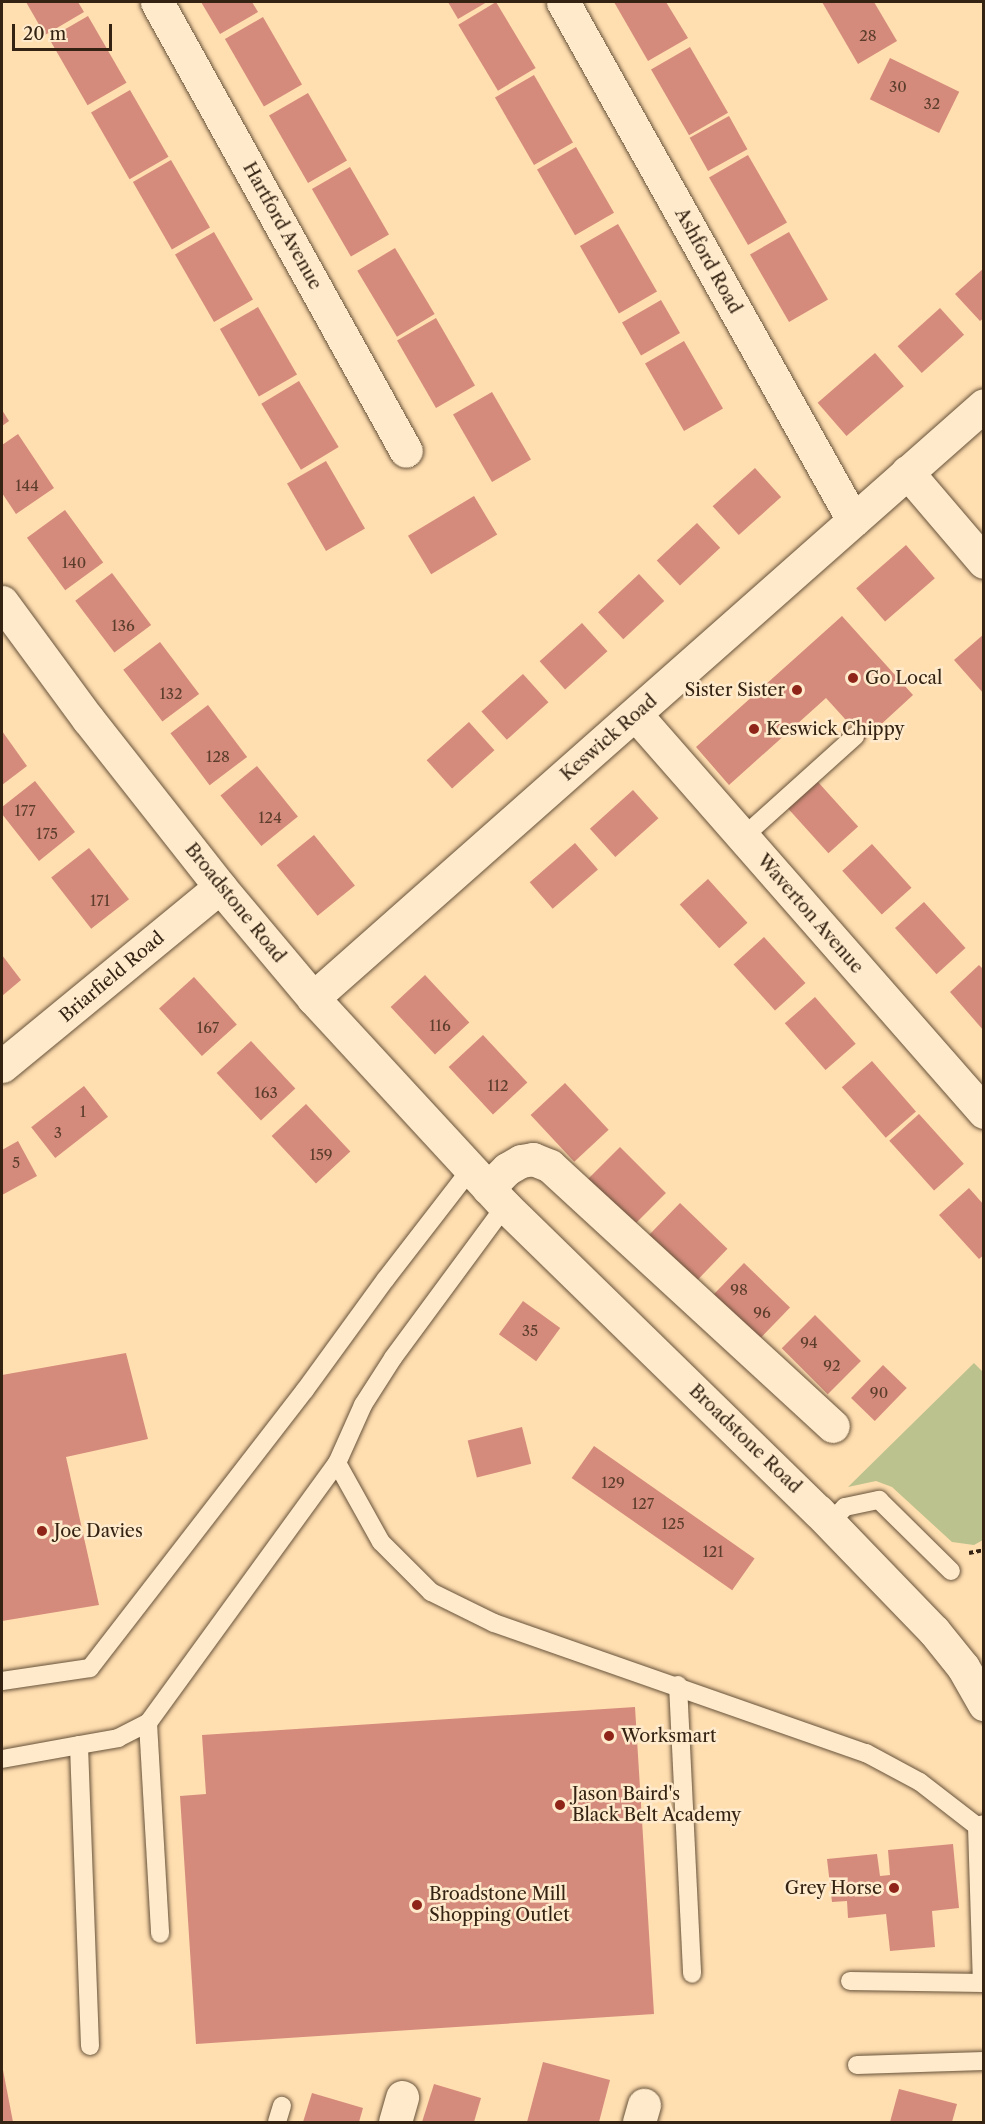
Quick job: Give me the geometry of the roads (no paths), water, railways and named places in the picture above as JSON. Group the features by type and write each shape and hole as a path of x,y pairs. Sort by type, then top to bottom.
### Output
{"street":[{"name":"Hartford Avenue","path":"157,2 406,451"},
{"name":"Ashford Road","path":"563,2 854,520"},
{"name":"Keswick Road","path":"313,998 636,715 984,405"},
{"path":"907,472 984,562"},
{"name":"Broadstone Road","path":"2,602 88,719 220,886 313,998 488,1188 830,1523 934,1631 963,1667 984,1704"},
{"name":"Waverton Avenue","path":"636,715 984,1112"},
{"name":"Briarfield Road","path":"2,1066 220,886"},
{"path":"488,1188 507,1169 520,1161 533,1159 550,1166 833,1426"}],"lane":[{"path":"743,837 855,736"},
{"path":"2,1759 118,1738 148,1723 337,1463 363,1405 393,1358 488,1188"},
{"path":"2,1681 90,1668 488,1188"},
{"path":"337,1463 381,1542 431,1592 494,1623 866,1753 920,1782 980,1825 983,1983 850,1981"},
{"path":"830,1523 846,1507 879,1500 951,1571"},
{"path":"678,1686 692,1974"},
{"path":"148,1723 159,1934"},
{"path":"79,1745 90,2046"},
{"path":"857,2066 984,2061"}],"place":[{"name":"Go Local","path":"853,678"},
{"name":"Sister Sister","path":"797,690"},
{"name":"Keswick Chippy","path":"754,729"},
{"name":"Joe Davies","path":"42,1531"},
{"name":"Worksmart","path":"609,1736"},
{"name":"Jason Baird's Black Belt Academy","path":"560,1805"},
{"name":"Grey Horse","path":"894,1888"},
{"name":"Broadstone Mill Shopping Outlet","path":"417,1905"}]}
